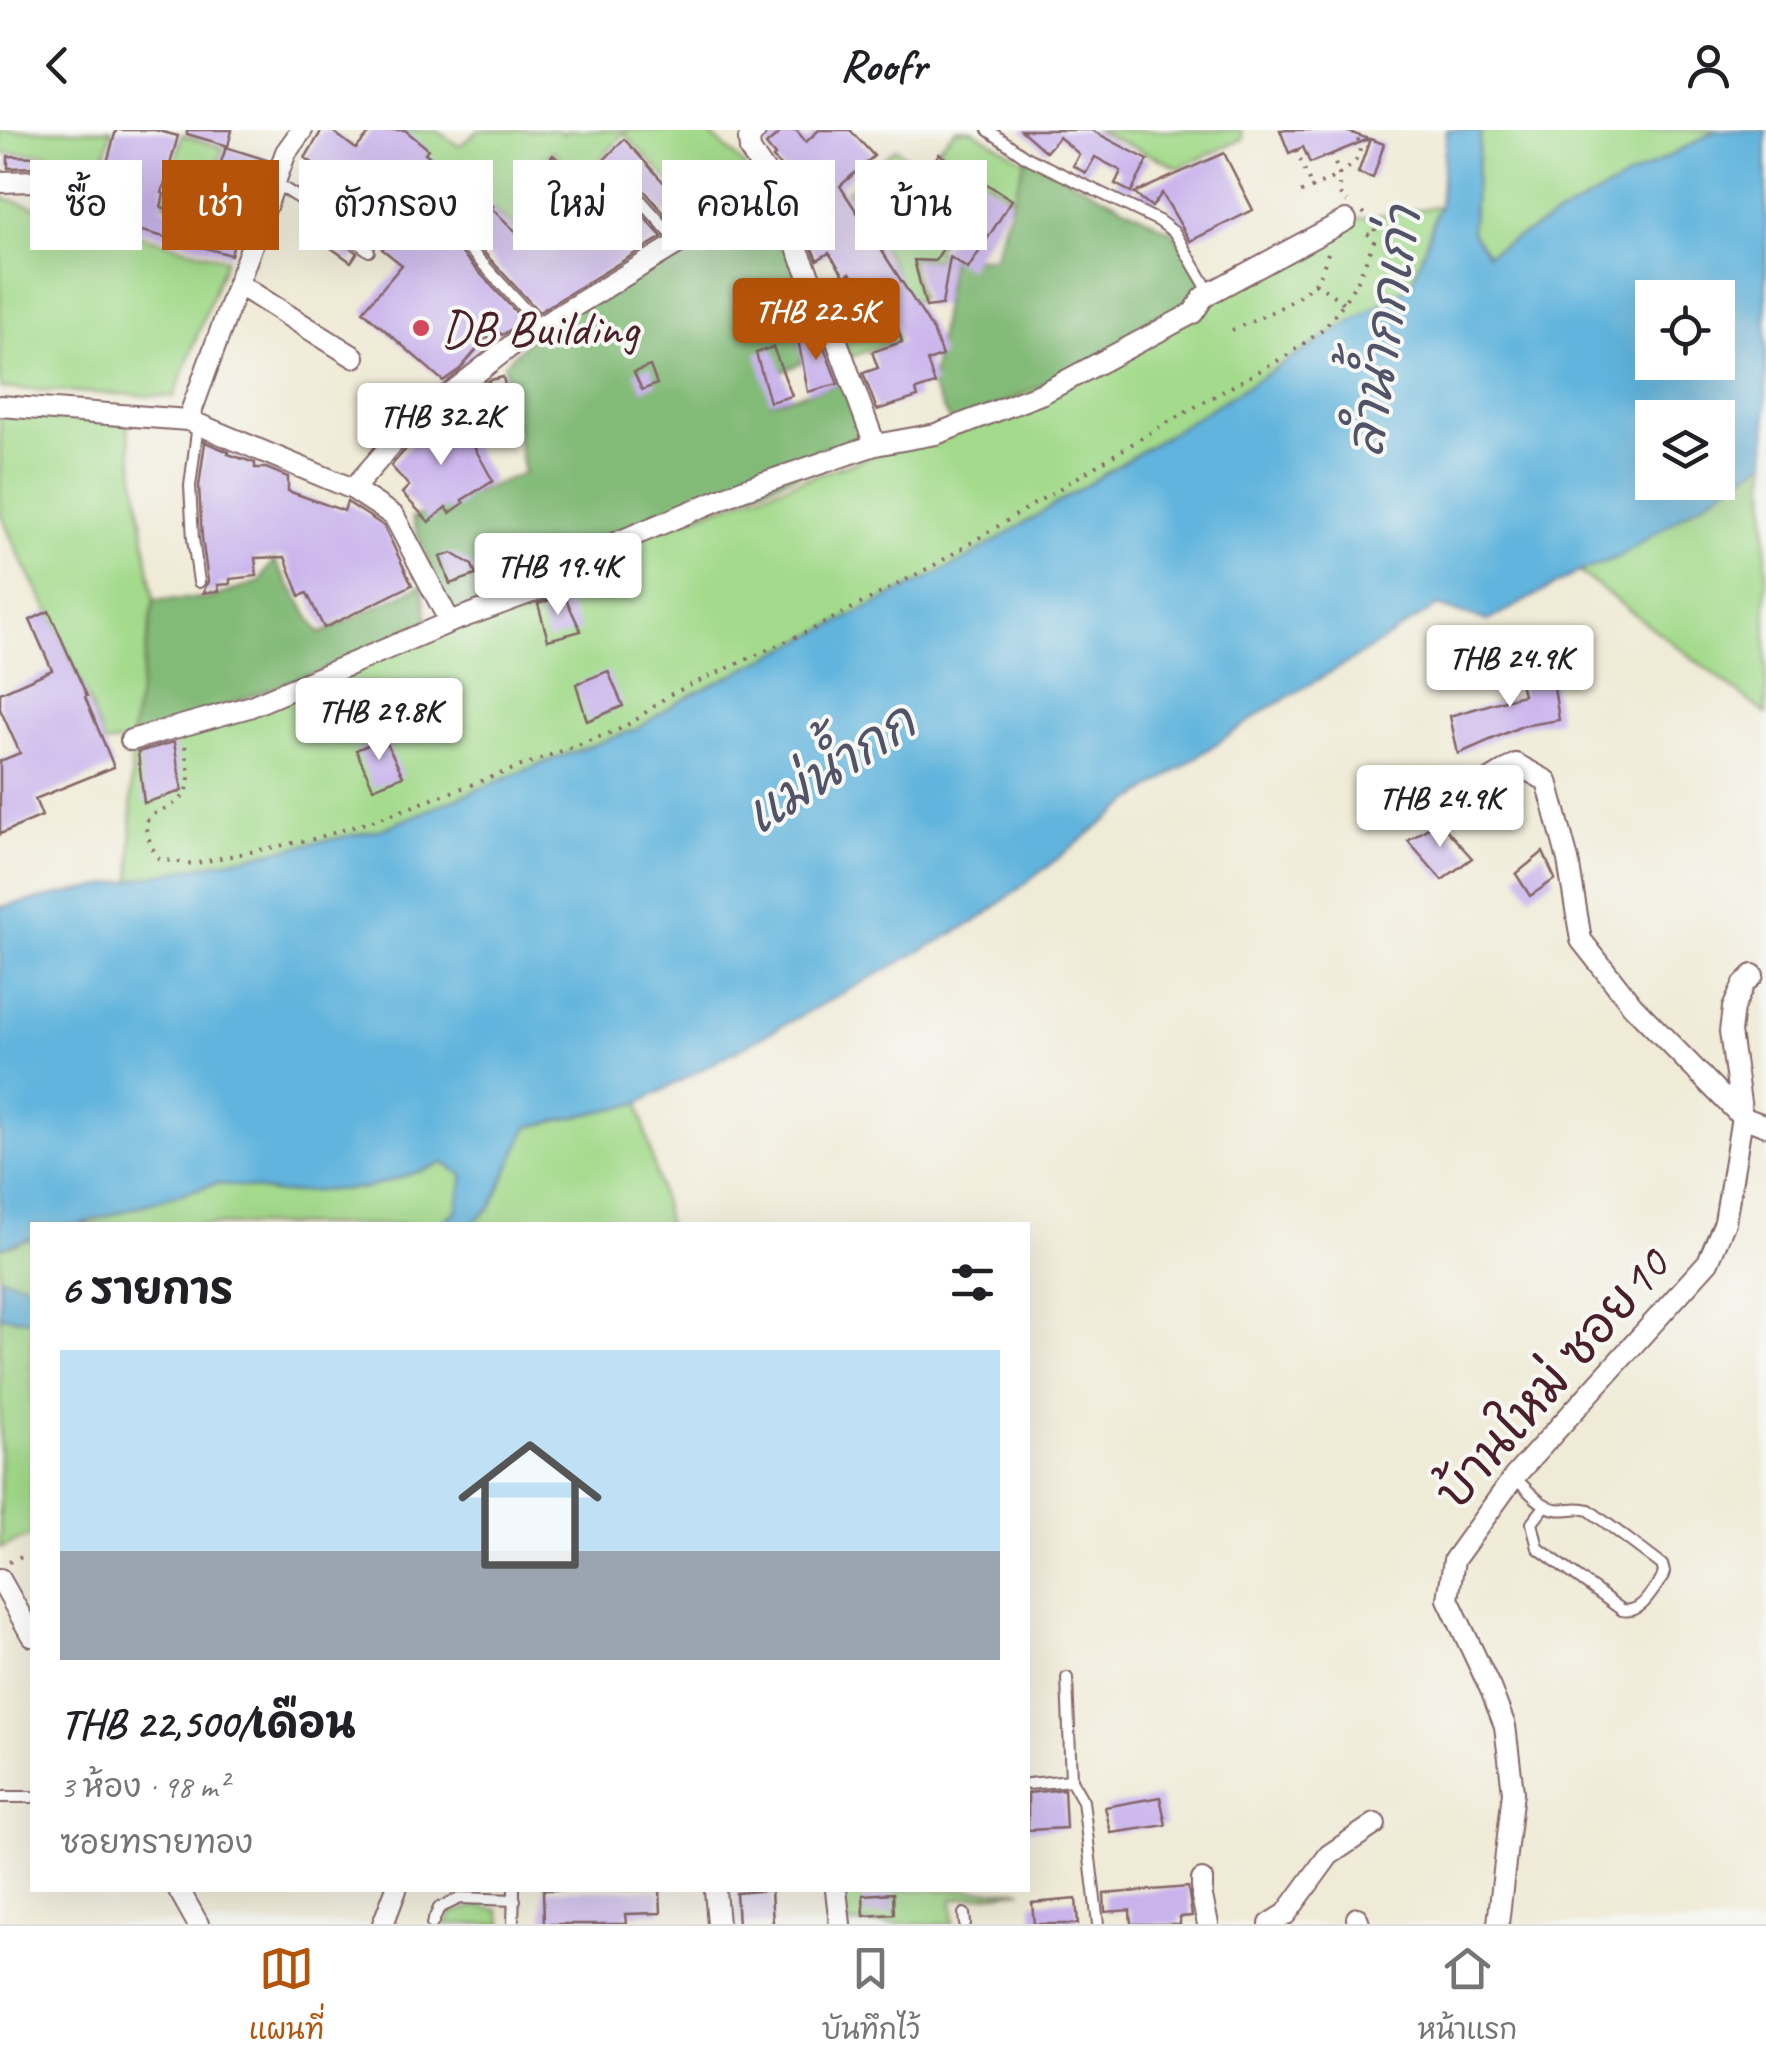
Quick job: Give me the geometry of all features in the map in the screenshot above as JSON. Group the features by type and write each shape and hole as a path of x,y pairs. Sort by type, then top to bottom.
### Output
{"street":[{"path":"279,172 286,152 302,130"},
{"path":"756,130 749,138 750,150 757,160"},
{"path":"0,182 30,181"},
{"path":"132,740 250,707 450,622 592,570 610,546 726,497 875,445 936,434 1043,393 1194,313 1210,293 1346,220"},
{"path":"193,422 251,250"},
{"path":"353,489 405,428 517,342 668,250"},
{"path":"797,250 875,445"},
{"path":"238,284 354,357"},
{"path":"0,406 193,422 353,489 394,516 450,622"},
{"path":"1441,810 1516,764 1546,780 1568,860 1581,940 1634,1006 1742,1117 1766,1126"},
{"name":"บ้านใหม่ ซอย10","path":"1498,1924 1513,1792 1504,1726 1492,1690 1448,1599 1454,1560 1514,1477 1708,1262 1724,1222 1742,1117 1730,1032 1732,1008 1754,974"},
{"path":"0,1579 30,1632"},
{"path":"1270,1924 1286,1914 1330,1855 1374,1824"},
{"path":"1202,1880 1208,1924"},
{"path":"181,1892 198,1924"},
{"path":"382,1924 395,1892"},
{"path":"715,1892 718,1924"},
{"path":"836,1892 840,1924"}],"lane":[{"path":"988,130 1026,157 1159,221 1175,234 1210,293"},
{"path":"279,186 369,251"},
{"path":"642,202 662,224"},
{"path":"470,250 542,328"},
{"path":"193,422 190,486 200,582"},
{"path":"1514,1477 1555,1509 1579,1506 1589,1510 1662,1565 1662,1578 1638,1610 1622,1610 1538,1548 1532,1523 1546,1505"},
{"path":"1068,1678 1072,1780 1083,1801 1098,1924"},
{"path":"1030,1784 1072,1780"},
{"path":"0,1797 30,1797"},
{"path":"432,1924 439,1908 460,1898 515,1895 514,1924"}],"path":[{"path":"1301,192 1353,164 1359,155 1354,130"},
{"path":"1296,150 1312,188"},
{"path":"182,726 191,782 175,805 150,815 145,825 159,859 192,864 313,839 379,819 618,730 669,695 813,629 938,563 1158,428 1286,356 1324,329 1358,280 1375,239 1371,219 1342,200 1339,172 1332,154"},
{"path":"1346,220 1374,238"},
{"path":"1232,330 1294,300 1314,282 1328,250 1326,231"},
{"path":"1314,282 1344,303"},
{"path":"0,1565 30,1554"}],"green space":[{"path":"0,130 112,130 103,160 0,153"},
{"path":"390,130 436,130 459,146 479,130 559,130 563,134 567,130 705,130 738,160 662,160 662,174 624,133 600,160 563,160 553,151 543,160 513,160 513,225 493,210 493,160 429,160"},
{"path":"956,130 972,130 1025,161 1013,198 987,181 987,160 954,160 937,149"},
{"path":"1095,130 1241,130 1243,139 1179,168"},
{"path":"1481,130 1717,130 1487,254 1471,231"},
{"path":"182,135 223,148 219,160 175,160"},
{"path":"896,148 910,160 882,160"},
{"path":"1026,157 1175,233 1210,293 1193,313 953,427 931,386 951,258 994,258"},
{"path":"855,184 855,204 847,191"},
{"path":"0,197 30,205 30,250 142,250 142,236 162,241 162,250 193,250 226,259 174,397 0,388"},
{"path":"1439,206 1411,285 963,561 679,701 637,729 382,829 132,882 131,741 104,744 49,611 0,513 0,402 126,415 154,600 132,739 249,707 611,545 936,434 1346,220"},
{"path":"668,250 799,250 875,445 611,545 592,570 450,622 412,518 524,473 504,364 542,327","holes":["820,332 838,384 771,402 782,371 802,363 798,339"]},
{"path":"884,250 937,250 946,259 910,258 920,299 909,301"},
{"path":"863,300 871,315 881,310 884,317 890,316 898,340 850,357 833,313"},
{"path":"1766,461 1766,714 1579,572 1619,557 1706,500 1735,500 1735,481"},
{"path":"274,560 320,634 422,585 429,631 131,740 154,600 211,598 259,582"},
{"path":"639,1103 667,1222 474,1222 491,1207 528,1127"},
{"path":"444,1163 464,1176 456,1211 442,1222 87,1222 218,1183 280,1193 368,1188"},
{"path":"30,1239 30,1284 0,1277 0,1248"},
{"path":"0,1316 30,1320 30,1536 0,1548"},
{"path":"841,1892 1012,1892 952,1899 953,1924 845,1924"},
{"path":"478,1906 499,1910 503,1924 445,1924 452,1912"}],"water":[{"path":"1447,130 1481,130 1471,231 1487,254 1717,130 1766,130 1766,461 1735,481 1735,400 1635,400 1635,500 1706,500 1619,557 1579,572 1488,621 1437,606 1267,709 1125,806 980,919 639,1103 528,1127 491,1207 474,1222 442,1222 456,1211 464,1176 444,1163 368,1188 280,1193 217,1183 87,1222 30,1222 30,1239 0,1248 0,907 382,829 637,729 679,701 963,561 1411,285 1439,206"},
{"path":"0,1277 30,1284 30,1320 0,1316"}],"building":[{"path":"116,130 155,130 178,136 171,160 162,160 162,236 142,231 142,160 108,160"},
{"path":"187,130 232,130 228,146 187,134"},
{"path":"322,130 331,130 356,149 372,130 405,130 428,149 425,153 434,160 305,158"},
{"path":"783,130 796,130 806,142 819,130 850,130 874,156 855,160 855,173 840,186 855,209 855,250 881,250 933,330 942,356 927,361 935,384 916,390 918,397 877,410 863,373 878,368 872,352 902,342 892,310 876,319 850,273 845,277 829,253 817,260 813,250 835,250 835,160 775,160 766,145"},
{"path":"1021,130 1091,130 1148,160 1131,192 1115,184 1121,171 1095,157 1086,173 1073,166 1079,154 1059,137 1046,152"},
{"path":"1280,130 1343,130 1369,139 1310,163 1303,147 1289,153"},
{"path":"624,139 662,181 662,211 642,188 642,160 604,160"},
{"path":"1370,139 1384,144 1373,178 1358,173"},
{"path":"226,147 267,160 222,160"},
{"path":"1224,153 1253,210 1190,241 1162,193 1152,207 1134,193"},
{"path":"8,156 37,157 30,160 30,167 8,168"},
{"path":"987,184 1012,200 987,239"},
{"path":"493,210 513,229 513,250 641,250 539,312 482,250 493,250"},
{"path":"642,215 662,237 642,249"},
{"path":"334,250 353,250 357,253 351,262"},
{"path":"383,250 459,250 524,321 491,341 487,337 460,369 443,381 363,311 402,265"},
{"path":"942,250 980,250 968,269 950,257 942,305 926,307 914,260 935,261"},
{"path":"818,332 838,384 808,392 798,339"},
{"path":"773,347 792,396 770,402 756,353"},
{"path":"650,366 657,384 642,390 634,372"},
{"path":"503,377 515,430 489,435 479,389 490,380"},
{"path":"453,409 493,481 462,500 464,503 450,513 446,507 429,522 402,493 409,486 391,466 415,439"},
{"path":"205,442 255,463 255,468 288,477 288,491 344,511 347,502 384,526 412,585 324,628 307,593 300,596 285,557 255,558 257,576 230,579 230,584 218,585 219,591 203,593 208,581 199,486"},
{"path":"452,553 472,565 476,575 450,584 440,557"},
{"path":"564,595 581,631 548,640 538,604"},
{"path":"49,611 114,767 35,799 42,816 0,834 0,761 20,753 0,709 0,693 52,670 30,620"},
{"path":"1550,660 1559,720 1522,726 1458,754 1450,716 1523,695 1517,670"},
{"path":"608,671 623,706 587,721 576,684"},
{"path":"384,738 403,776 373,788 356,750"},
{"path":"174,742 182,791 144,803 138,752"},
{"path":"1436,823 1472,858 1442,880 1408,841"},
{"path":"1543,852 1555,879 1530,896 1516,874"},
{"path":"1064,1789 1066,1828 1030,1830 1030,1793"},
{"path":"1160,1797 1166,1825 1111,1833 1105,1807"},
{"path":"1188,1887 1192,1916 1180,1917 1180,1924 1131,1924 1130,1910 1105,1912 1104,1894"},
{"path":"543,1892 660,1892 661,1913 625,1914 626,1924 544,1924"},
{"path":"771,1892 773,1924 738,1924 736,1893"},
{"path":"893,1893 894,1914 864,1916 863,1895"},
{"path":"1076,1899 1078,1924 1034,1924 1032,1903"}],"place":[{"name":"DB Building","path":"421,328"}],"water label":[{"name":"ลำน้ำกกเก่า","path":"1384,332"},
{"name":"แม่น้ำกก","path":"830,769"}]}
